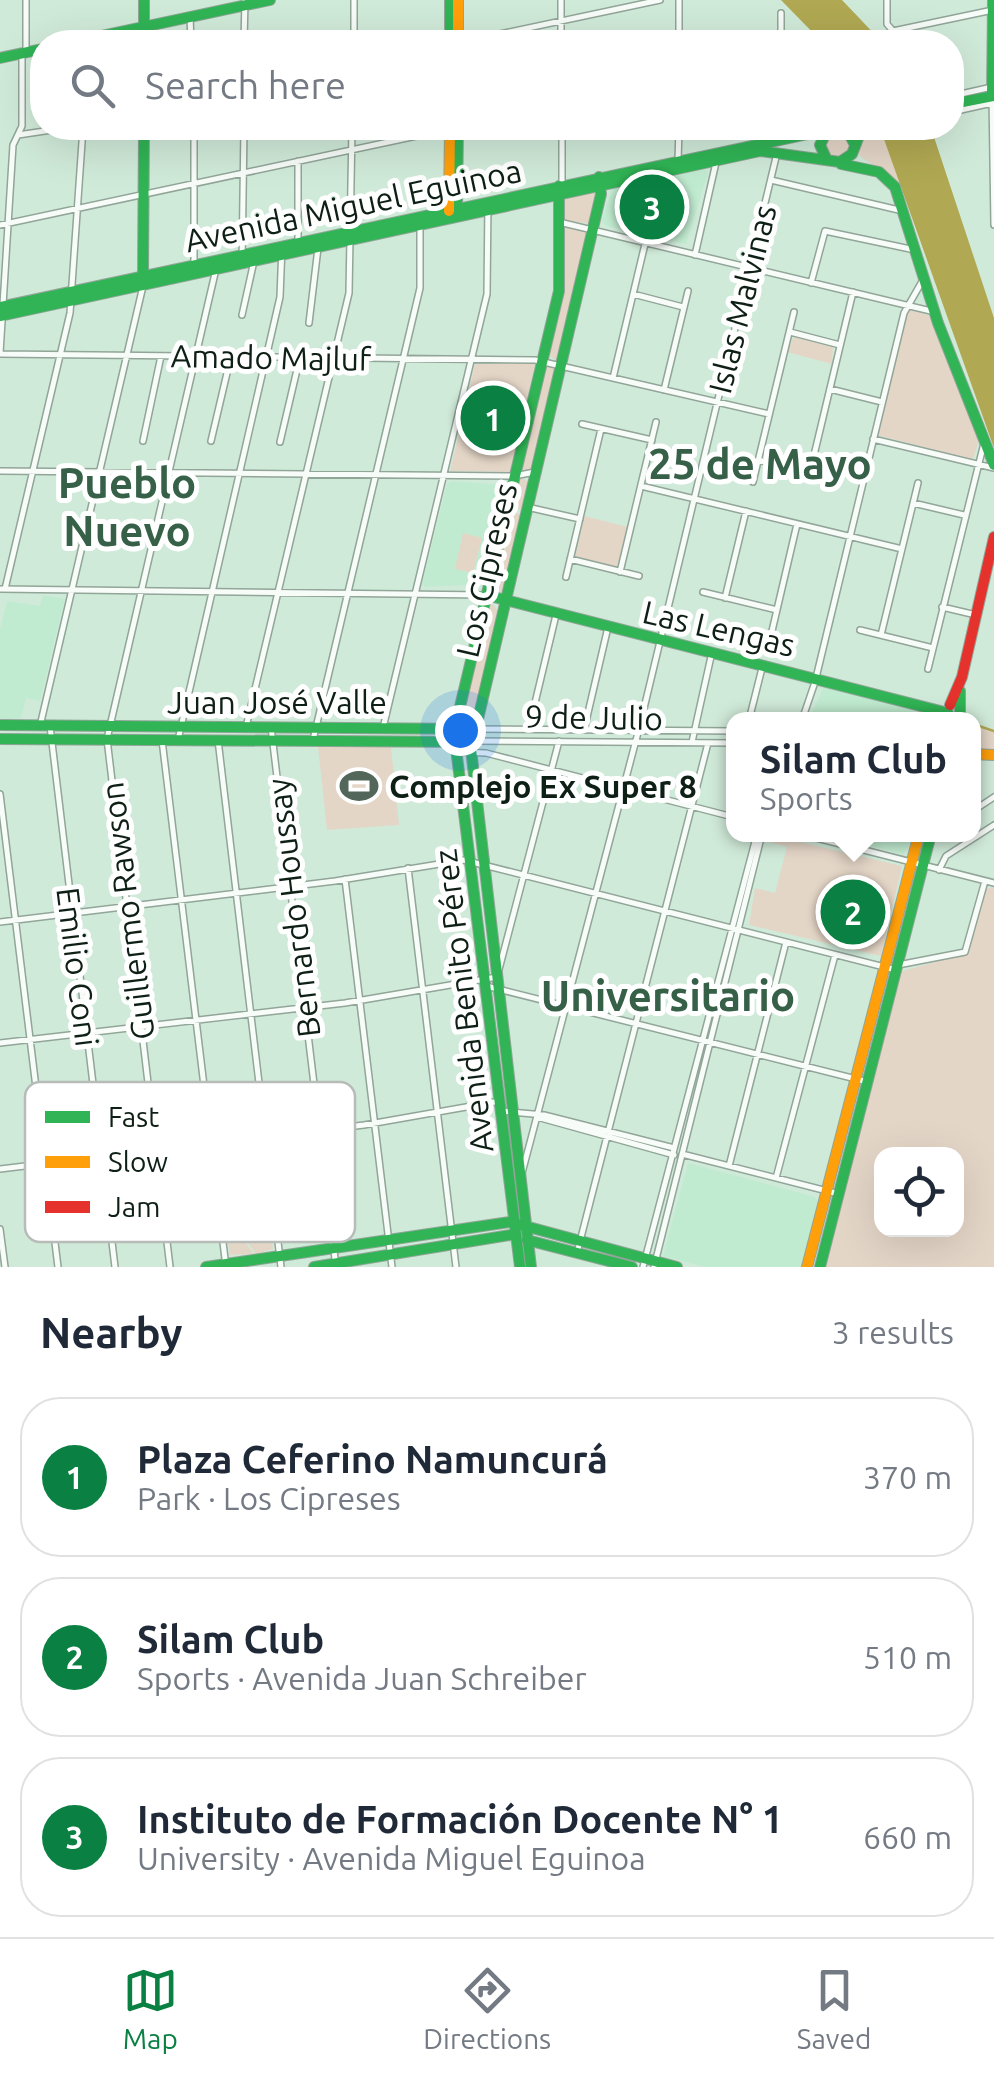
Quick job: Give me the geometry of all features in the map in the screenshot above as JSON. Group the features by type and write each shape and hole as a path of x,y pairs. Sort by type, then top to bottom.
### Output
{"main road":[{"path":"144,0 144,27"},
{"path":"131,30 270,0"},
{"path":"450,0 450,30"},
{"path":"458,0 459,30"},
{"path":"964,104 993,96 994,0"},
{"path":"0,58 30,52"},
{"path":"143,281 144,140"},
{"path":"453,140 453,213"},
{"path":"822,140 822,154 834,162 847,159 857,140"},
{"path":"851,140 859,160 892,182 935,312 994,466"},
{"name":"Avenida Miguel Eguinoa","path":"242,260 254,262 298,243 351,236 783,142 834,162 870,169"},
{"name":"Los Cipreses","path":"472,740 593,230 600,181"},
{"name":"Los Cipreses","path":"454,729 560,285 560,188"},
{"name":"Avenida Miguel Eguinoa","path":"1,311 282,251 318,248 351,236"},
{"name":"Avenida Miguel Eguinoa","path":"143,281 194,266 216,266"},
{"path":"507,506 527,508"},
{"path":"952,711 994,537"},
{"name":"Las Lengas","path":"486,595 952,711"},
{"name":"Juan José Valle","path":"0,725 108,733 178,726 271,727 313,734 383,728 454,729 472,740"},
{"name":"Avenida Benito Pérez","path":"454,729 477,863 521,1231 532,1267"},
{"path":"0,739 108,733 162,740 272,740 313,734"},
{"name":"9 de Julio","path":"313,734 457,747 472,740"},
{"name":"Avenida Benito Pérez","path":"472,740 477,863"},
{"path":"820,1267 833,1193 917,864 918,842"},
{"path":"917,864 927,842"},
{"name":"Avenida Benito Pérez","path":"505,1108 521,1178 520,1267"},
{"path":"807,1267 833,1193"},
{"path":"314,1267 392,1262 521,1231"},
{"path":"206,1267 280,1262 452,1232 521,1231 649,1264 676,1267"},
{"path":"578,1247 632,1267"}],"street":[{"path":"0,354 8,223 22,122 26,0"},
{"path":"354,0 354,30"},
{"path":"561,0 561,30"},
{"path":"518,30 660,0"},
{"path":"679,0 679,30"},
{"path":"887,0 890,29 994,10"},
{"path":"244,30 245,3"},
{"path":"781,13 781,30"},
{"path":"190,17 191,30"},
{"path":"964,96 993,96 993,221"},
{"path":"18,134 30,132"},
{"path":"82,140 72,296 2,589 486,595"},
{"path":"194,140 194,266"},
{"path":"242,260 244,140"},
{"path":"246,727 349,294 352,140"},
{"path":"0,225 395,140"},
{"path":"560,188 562,140"},
{"path":"678,140 678,164"},
{"name":"Islas Malvinas","path":"521,1178 637,736 783,142"},
{"path":"695,255 718,155"},
{"path":"298,160 298,243"},
{"path":"771,180 903,211"},
{"path":"383,728 488,285 488,206"},
{"path":"313,734 420,285 420,221"},
{"path":"559,222 935,312"},
{"path":"811,282 825,232 915,250"},
{"path":"613,378 645,243"},
{"path":"308,323 318,248"},
{"path":"178,740 178,726 281,293 282,251"},
{"path":"242,315 254,262"},
{"path":"108,733 216,266"},
{"path":"805,712 908,305 924,278"},
{"name":"Emilio Coni","path":"92,1082 50,739 45,726 143,281"},
{"path":"664,390 688,291"},
{"path":"810,472 853,292"},
{"path":"633,294 684,307"},
{"path":"753,482 794,312"},
{"path":"789,332 840,345"},
{"name":"Amado Majluf","path":"0,354 542,361 769,414"},
{"path":"143,441 161,356"},
{"path":"211,441 231,356"},
{"path":"280,442 300,357"},
{"path":"830,390 882,402"},
{"path":"620,572 656,422"},
{"path":"582,424 652,440"},
{"path":"566,577 600,428"},
{"path":"873,440 994,466"},
{"path":"928,669 985,440"},
{"path":"758,460 831,477"},
{"path":"0,471 514,476 535,472"},
{"path":"880,635 918,483"},
{"path":"641,486 902,549"},
{"path":"913,503 964,515"},
{"path":"527,508 580,520"},
{"path":"725,598 746,511"},
{"path":"772,631 797,524"},
{"path":"570,560 639,576"},
{"path":"703,592 776,610"},
{"path":"942,606 976,614"},
{"path":"529,730 556,614"},
{"path":"584,730 608,627"},
{"path":"860,630 932,648"},
{"path":"691,743 712,652"},
{"path":"751,712 763,664"},
{"name":"Bernardo Houssay","path":"271,727 314,1082"},
{"name":"Juan José Valle","path":"472,740 529,730 584,730 637,736 726,731"},
{"name":"Guillermo Rawson","path":"108,733 148,1082"},
{"name":"9 de Julio","path":"472,740 560,741 637,736 726,744"},
{"path":"162,740 204,1082"},
{"path":"218,740 259,1082"},
{"path":"472,740 486,753 726,815"},
{"path":"486,753 484,744 488,740"},
{"path":"492,982 560,741"},
{"path":"578,1247 708,743"},
{"path":"0,794 35,1082"},
{"path":"649,1264 758,842"},
{"path":"832,842 994,884"},
{"path":"939,870 946,856 964,842"},
{"path":"0,922 408,868 477,863 893,968 964,952 985,881"},
{"path":"408,868 456,1267"},
{"path":"345,879 392,1262"},
{"path":"729,1166 786,942"},
{"path":"776,1178 835,954"},
{"path":"0,1044 492,982 862,1080"},
{"path":"355,1127 437,1112 505,1108 833,1193"},
{"path":"0,1169 25,1166"},
{"path":"0,1229 5,1267"},
{"path":"55,1242 58,1267"},
{"name":"Emilio Coni","path":"112,1242 115,1267"},
{"name":"Guillermo Rawson","path":"167,1242 170,1267"},
{"name":"Bernardo Houssay","path":"333,1242 336,1266"}],"shaded area":[{"path":"781,0 842,0 871,30 810,30"},
{"path":"824,140 850,140 850,150 842,158 832,158 824,150"},
{"path":"858,140 884,140 901,185 860,156"},
{"path":"884,140 935,140 994,318 994,448"},
{"path":"705,169 708,173 686,244 606,226 602,221 612,189"},
{"path":"597,190 591,224 564,220 563,197"},
{"path":"567,226 585,230 589,235 556,361 547,353 563,289 563,229"},
{"path":"912,309 932,317 980,436 973,460 877,435 905,315"},
{"path":"794,336 833,346 832,364 787,352"},
{"path":"535,363 511,472 450,471 475,364"},
{"path":"551,365 556,373 533,468 526,472 520,468 544,366"},
{"path":"521,477 529,483 521,510 510,506"},
{"path":"452,481 504,485 480,584 425,587 422,584 447,484"},
{"path":"509,511 522,515 504,591 497,593 491,587"},
{"path":"584,516 628,527 617,567 575,557"},
{"path":"463,533 482,538 473,573 455,569"},
{"path":"43,595 65,599 40,701 26,698 21,718 0,720 0,629 7,601 40,606"},
{"path":"493,604 499,613 472,723 460,725 486,607"},
{"path":"824,687 928,712 812,712"},
{"path":"981,727 994,731 994,751 981,751"},
{"name":"Complejo Ex Super 8","path":"318,747 391,747 399,825 327,830"},
{"path":"770,842 800,842 902,866 881,956 749,925 755,888 775,893 787,847"},
{"path":"855,842 911,842 903,854"},
{"path":"994,887 994,1267 823,1267 899,972 967,953 986,889"},
{"path":"688,1163 815,1197 818,1201 801,1267 705,1267 663,1256"},
{"path":"228,1242 245,1242 254,1254 230,1255"},
{"path":"247,1242 272,1242 273,1249 256,1254"}],"waterway":[{"path":"981,727 994,731"}],"traffic: fast":[{"path":"144,0 144,30"},
{"path":"129,30 270,0"},
{"path":"450,0 450,30"},
{"path":"992,96 993,0"},
{"path":"0,58 30,52"},
{"path":"964,102 994,96"},
{"path":"143,276 144,140"},
{"path":"457,211 458,140"},
{"path":"0,307 780,140"},
{"path":"822,140 820,145 826,158"},
{"path":"0,316 760,151 840,162 852,154 857,140"},
{"path":"841,164 879,172 895,187 938,323 994,465"},
{"path":"531,1267 471,749 601,194 599,177"},
{"path":"520,1267 454,732 559,291 559,186"},
{"path":"486,595 944,712"},
{"path":"960,691 960,712"},
{"path":"0,725 474,729"},
{"path":"0,739 471,742"},
{"path":"820,1267 929,842"},
{"path":"206,1267 510,1222 677,1267"},
{"path":"314,1267 516,1234"},
{"path":"527,1240 632,1267"}],"traffic: slow":[{"path":"458,0 458,30"},
{"path":"449,211 450,140"},
{"path":"981,754 994,755"},
{"path":"807,1267 917,842"}],"traffic: jam":[{"path":"950,705 962,677 994,537"}],"place":[{"name":"Instituto de Formación Docente N° 1","path":"652,207"},
{"name":"Plaza Ceferino Namuncurá","path":"493,418"},
{"name":"Complejo Ex Super 8","path":"359,786"},
{"name":"Silam Club","path":"853,912"}],"district":[{"name":"25 de Mayo","path":"760,463"},
{"name":"Pueblo Nuevo","path":"127,506"},
{"name":"Universitario","path":"668,995"}]}
